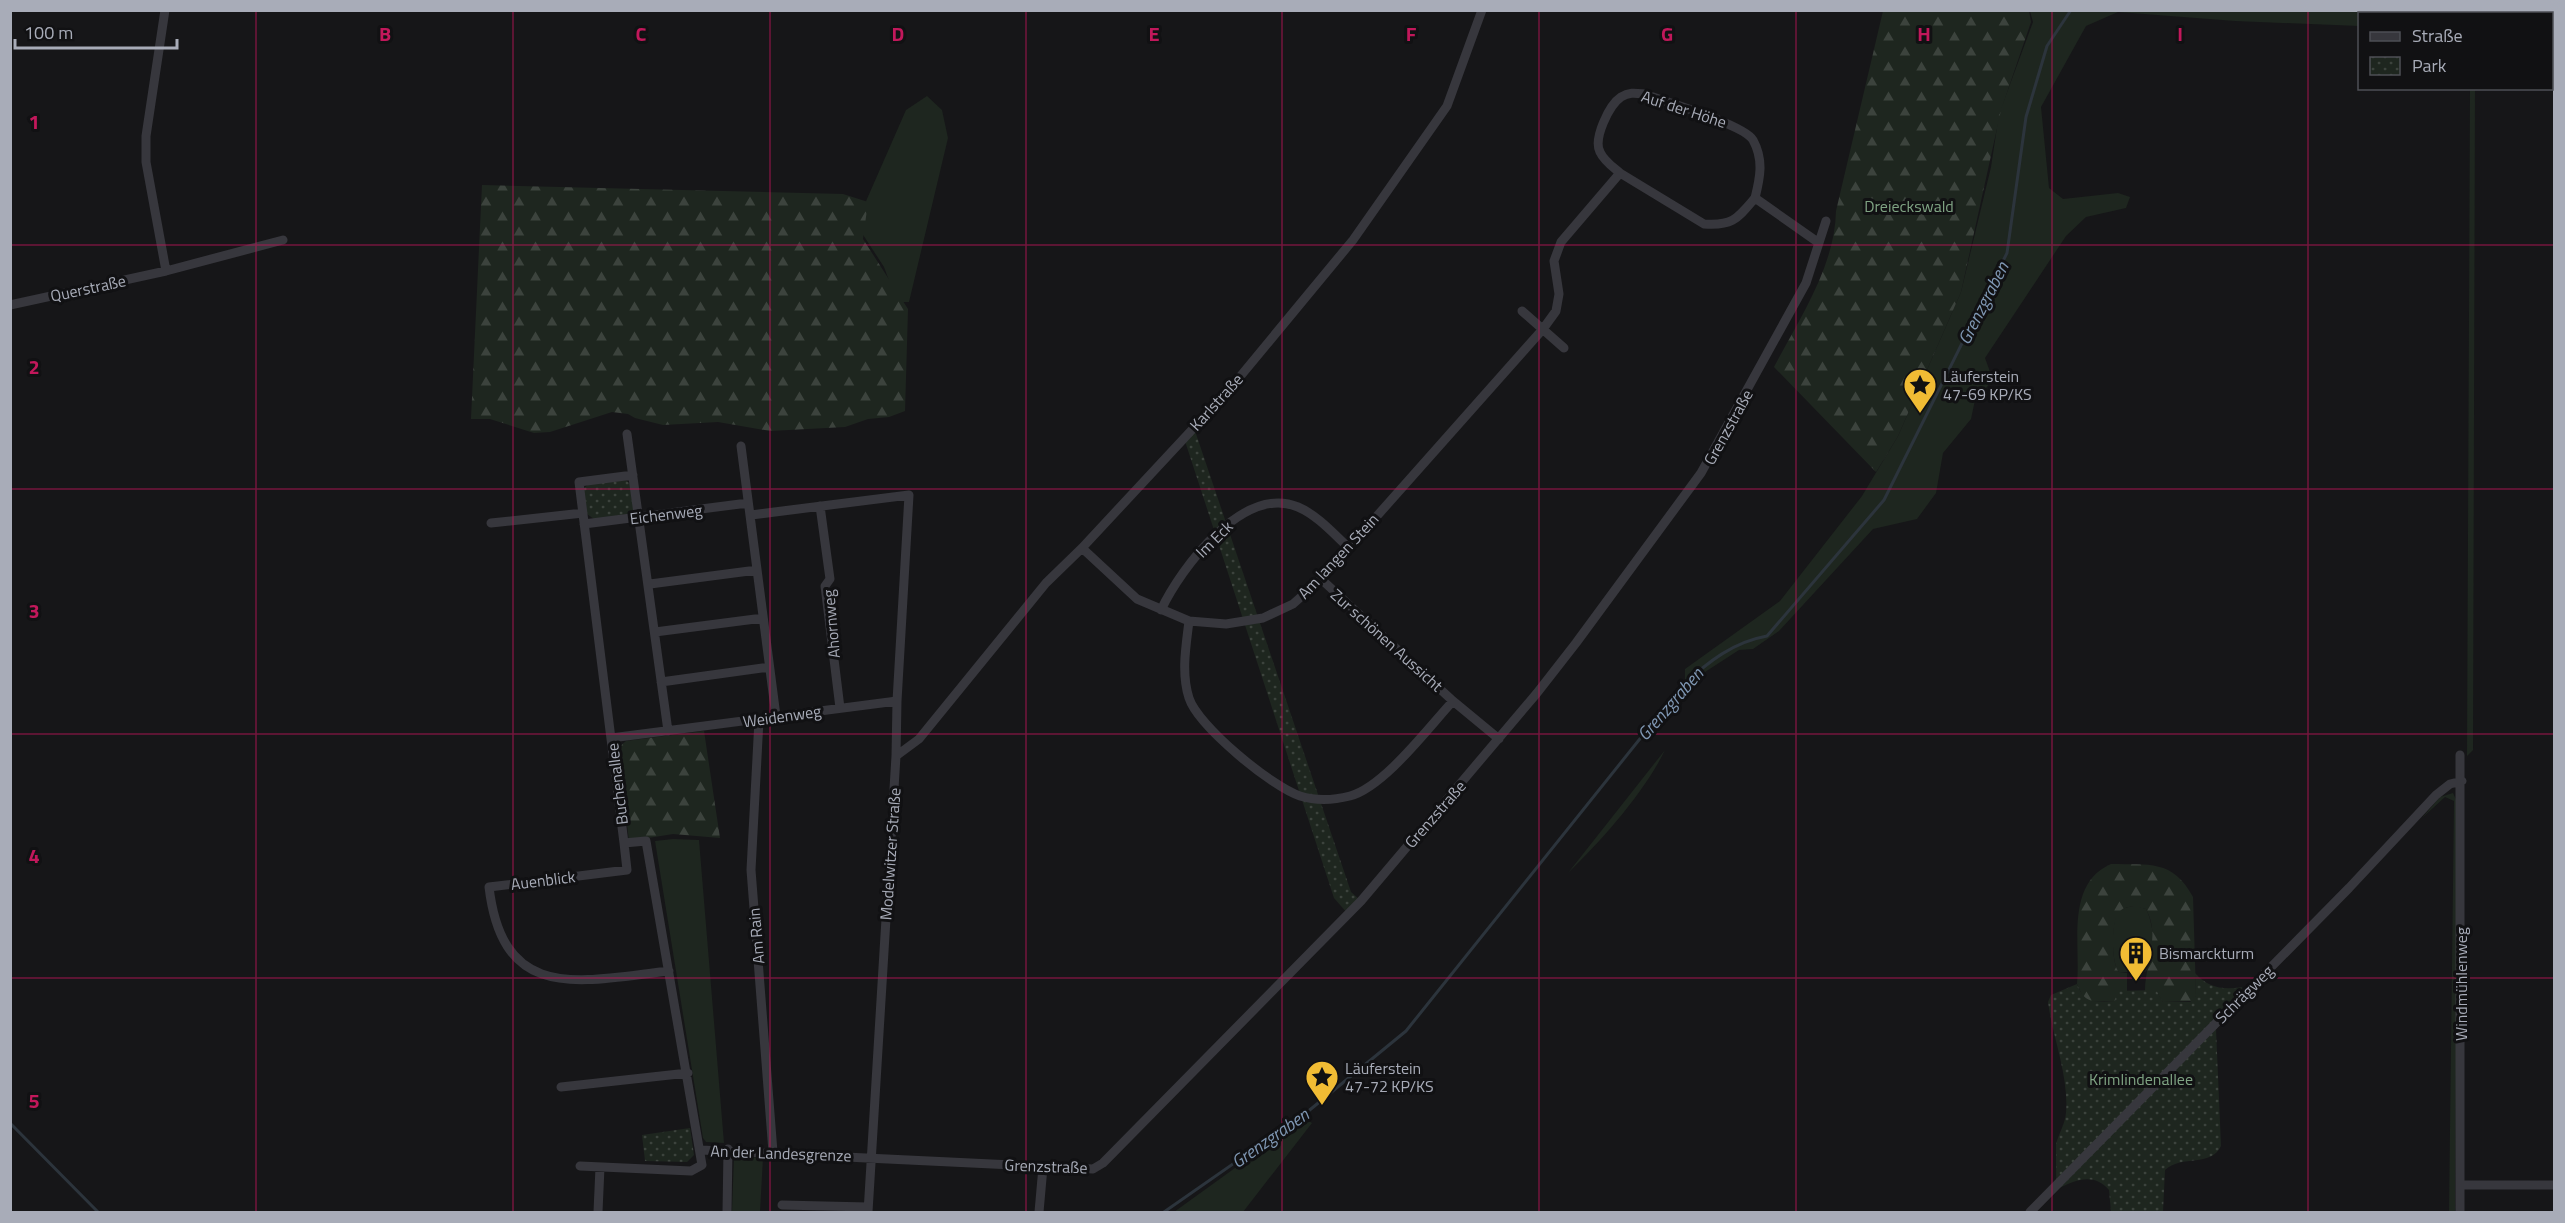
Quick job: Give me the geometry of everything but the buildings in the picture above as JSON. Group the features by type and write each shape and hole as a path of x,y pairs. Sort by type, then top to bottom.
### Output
{"street":[{"path":"165,10 146,145 166,271"},
{"name":"Karlstraße","path":"896,756 919,739 1046,583 1082,548 1229,390 1353,240 1448,106 1482,10"},
{"name":"Auf der Höhe","path":"1631,92 1644,94 1737,127 1753,138 1761,161 1755,198 1736,220 1718,225 1704,224 1620,173 1599,151 1599,131 1619,98 1631,92"},
{"name":"Am langen Stein","path":"1082,548 1137,599 1189,621 1226,624 1263,618 1293,604 1321,579 1543,329 1556,311 1559,294 1554,261 1561,242 1620,173"},
{"path":"1755,198 1819,243"},
{"name":"Grenzstraße","path":"871,1157 1093,1169 1103,1163 1361,901 1499,739 1576,644 1701,473 1806,283 1826,221"},
{"name":"Querstraße","path":"10,305 166,271 283,240"},
{"path":"1522,310 1564,348"},
{"path":"627,434 650,584 668,731"},
{"path":"741,446 776,716"},
{"name":"Buchenallee","path":"633,476 579,482 624,843 646,841 701,1150"},
{"name":"Modelwitzer Straße","path":"820,506 909,495 896,756 868,1210"},
{"name":"Eichenweg","path":"584,524 748,503"},
{"name":"Im Eck","path":"1161,610 1175,582 1197,555 1240,513 1266,503 1296,506 1320,522 1348,547"},
{"path":"751,515 820,506"},
{"name":"Ahornweg","path":"820,506 830,579 825,586 840,708"},
{"path":"491,523 583,513"},
{"path":"650,584 757,570"},
{"name":"Zur schönen Aussicht","path":"1321,579 1453,701 1499,739"},
{"path":"655,632 763,618"},
{"name":"Zur schönen Aussicht","path":"1189,621 1184,665 1189,699 1204,724 1279,787 1302,797 1333,799 1351,796 1374,786 1453,701"},
{"path":"662,682 769,667"},
{"name":"Weidenweg","path":"611,738 897,701"},
{"name":"Am Rain","path":"759,720 751,870 773,1152"},
{"name":"Windmühlenweg","path":"2460,755 2462,781 2460,1212"},
{"name":"Schrägweg","path":"2030,1212 2349,888 2436,795 2450,784 2462,781"},
{"name":"Auenblick","path":"624,843 627,870 489,887 499,936 519,961 541,974 576,981 669,971"},
{"path":"561,1087 688,1073"},
{"path":"727,1212 728,1149"},
{"name":"An der Landesgrenze","path":"580,1166 691,1171 702,1165 701,1150 728,1149 871,1157"},
{"path":"598,1212 600,1167"},
{"path":"1039,1212 1043,1167"},
{"path":"2461,1185 2554,1185"},
{"path":"782,1205 868,1210"}],"green space":[{"name":"Dreieckswald","path":"1883,11 2029,11 2031,22 2001,110 1961,292 1898,436 1876,472 1774,367 1823,272"},
{"path":"2030,11 2554,11 2554,43 2553,12 2358,12 2358,26 2235,21 2118,12 2086,26 2041,107 2049,188 2063,199 2118,193 2130,197 2126,208 2086,217 2066,236 1985,358 1993,380 1975,400 1971,419 1943,453 1936,493 1917,519 1873,529 1779,631 1753,649 1739,650 1685,685 1685,669 1780,601 1862,496 1898,436 1961,292 1991,167 1999,114 2033,22"},
{"path":"2470,90 2475,90 2473,750 2467,756"},
{"path":"927,96 942,110 948,138 909,302 897,302 884,267 856,224 906,110"},
{"path":"482,185 843,194 868,202 863,239 908,309 905,411 889,417 868,419 845,427 770,431 718,422 663,425 628,414 612,412 550,432 534,433 490,419 471,419"},
{"path":"1194,428 1351,892 1361,901 1348,914 1334,898 1184,438"},
{"path":"626,480 630,484 634,509 630,514 594,519 587,514 583,489 589,484"},
{"path":"704,731 720,838 673,834 629,841 618,748 626,741"},
{"path":"1665,750 1634,799 1595,846 1568,873"},
{"path":"2453,793 2458,804 2455,1212 2449,1212 2454,801 2445,797 2422,818 2440,797"},
{"path":"699,840 724,1143 706,1142 703,1138 655,841"},
{"path":"2111,864 2148,865 2168,870 2177,876 2193,897 2196,996 2193,1001 2163,1002 2156,991 2145,991 2152,929 2146,909 2132,907 2119,912 2113,933 2114,961 2119,972 2127,973 2127,991 2118,991 2115,1001 2089,1002 2084,999 2077,984 2077,934 2081,900 2096,873"},
{"path":"2136,906 2146,909 2149,915 2153,932 2152,959 2145,972 2119,972 2113,953 2116,917 2122,909"},
{"name":"Krimlindenallee","path":"2195,973 2205,982 2216,987 2242,987 2245,998 2216,1029 2221,1146 2210,1157 2172,1165 2165,1170 2163,1212 2111,1212 2109,1190 2103,1184 2091,1179 2077,1181 2057,1189 2056,1144 2065,1117 2066,1099 2063,1071 2050,1016 2048,1002 2051,995 2077,984 2087,999 2096,1002 2115,1001 2117,991 2156,990 2163,1002 2190,1002 2196,996"},
{"path":"1304,1118 1312,1123 1243,1212 1174,1212"},
{"path":"690,1128 694,1155 687,1162 645,1161 642,1135"},
{"path":"734,1156 763,1158 760,1212 732,1212"}],"waterway":[{"name":"Grenzgraben","path":"1164,1212 1306,1113 1406,1031 1683,685 1702,668 1732,648 1767,636 1884,500 2007,253 2026,117 2047,46 2071,10"},
{"path":"10,1123 98,1212"}],"place":[{"name":"Läuferstein 47-69 KP/KS","path":"1920,414"},
{"name":"Bismarckturm","path":"2136,982"},
{"name":"Läuferstein 47-72 KP/KS","path":"1322,1106"}]}
